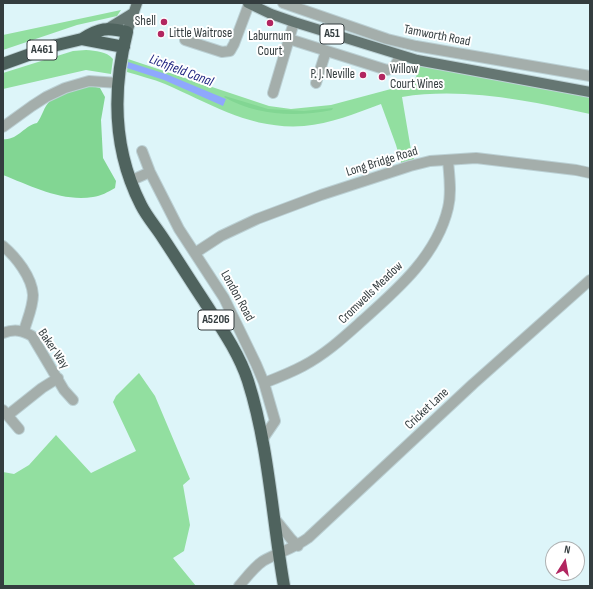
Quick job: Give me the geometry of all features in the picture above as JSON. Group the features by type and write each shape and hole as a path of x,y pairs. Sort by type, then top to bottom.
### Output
{"highway":[{"name":"A461","path":"3,64 54,46 82,39 96,31 107,29 127,32"},
{"name":"A5206","path":"127,32 121,65 117,107 120,144 130,181 142,206 213,315 237,356 247,380 262,440 284,586"},
{"name":"A461","path":"82,39 124,47"}],"main road":[{"name":"A5206","path":"127,32 137,3"},
{"name":"Tamworth Road","path":"251,4 294,22 400,56 427,63 590,92"},
{"path":"107,29 134,13"}],"street":[{"name":"Tamworth Road","path":"283,3 387,39 416,46 590,76"},
{"path":"185,40 222,52 230,51 251,4"},
{"path":"274,93 294,22"},
{"name":"Tamworth Road","path":"289,39 387,70 394,68 400,56"},
{"path":"316,82 326,51"},
{"path":"3,127 46,97 65,88 89,81 119,83"},
{"name":"London Road","path":"142,151 150,172 179,229 224,298 264,383 275,421 262,440"},
{"name":"Long Bridge Road","path":"196,253 220,236 257,219 410,166 430,161 476,158 590,173"},
{"name":"Cromwells Meadow","path":"264,383 303,366 333,347 396,291 416,268 434,241 448,208 450,200 448,160"},
{"path":"130,181 150,172"},
{"path":"3,246 26,274 33,294 24,331"},
{"name":"Cricket Lane","path":"239,586 262,562 298,546 308,538 473,384 590,280"},
{"name":"Baker Way","path":"3,333 9,330 24,331 32,336 64,390 73,400"},
{"path":"19,429 5,413 58,378"},
{"path":"275,519 298,546"}],"green space":[{"path":"121,10 117,16 77,25 3,50 3,35"},
{"path":"73,51 97,51 110,56 113,59 111,74 86,70 3,89 3,73"},
{"path":"128,59 269,106 291,109 331,105 391,89 402,84 414,83 420,65 590,95 590,114 544,104 496,97 425,94 402,97 411,150 415,162 402,166 381,104 343,118 314,125 285,126 266,124 232,114 165,84 127,72"},
{"path":"92,86 100,88 105,97 101,120 103,158 116,181 115,188 104,194 96,196 81,198 70,197 47,192 3,175 3,139 13,138 33,124 37,123 48,103 58,95"},
{"path":"225,96 268,109 304,111 333,108 332,110 305,114 277,113 250,108 224,97"},
{"path":"139,373 155,396 190,479 183,485 190,525 184,551 173,558 196,586 3,586 3,472 14,474 29,465 56,435 91,473 136,451 113,402 116,396"}],"water":[{"path":"128,62 166,74 226,99 223,106 164,80 127,68"}],"place":[{"name":"Shell","path":"164,22"},
{"name":"Laburnum Court","path":"270,23"},
{"name":"Little Waitrose","path":"161,34"},
{"name":"P. J. Neville","path":"363,75"},
{"name":"Willow Court Wines","path":"382,77"}],"water label":[{"name":"Lichfield Canal","path":"181,71"}]}
